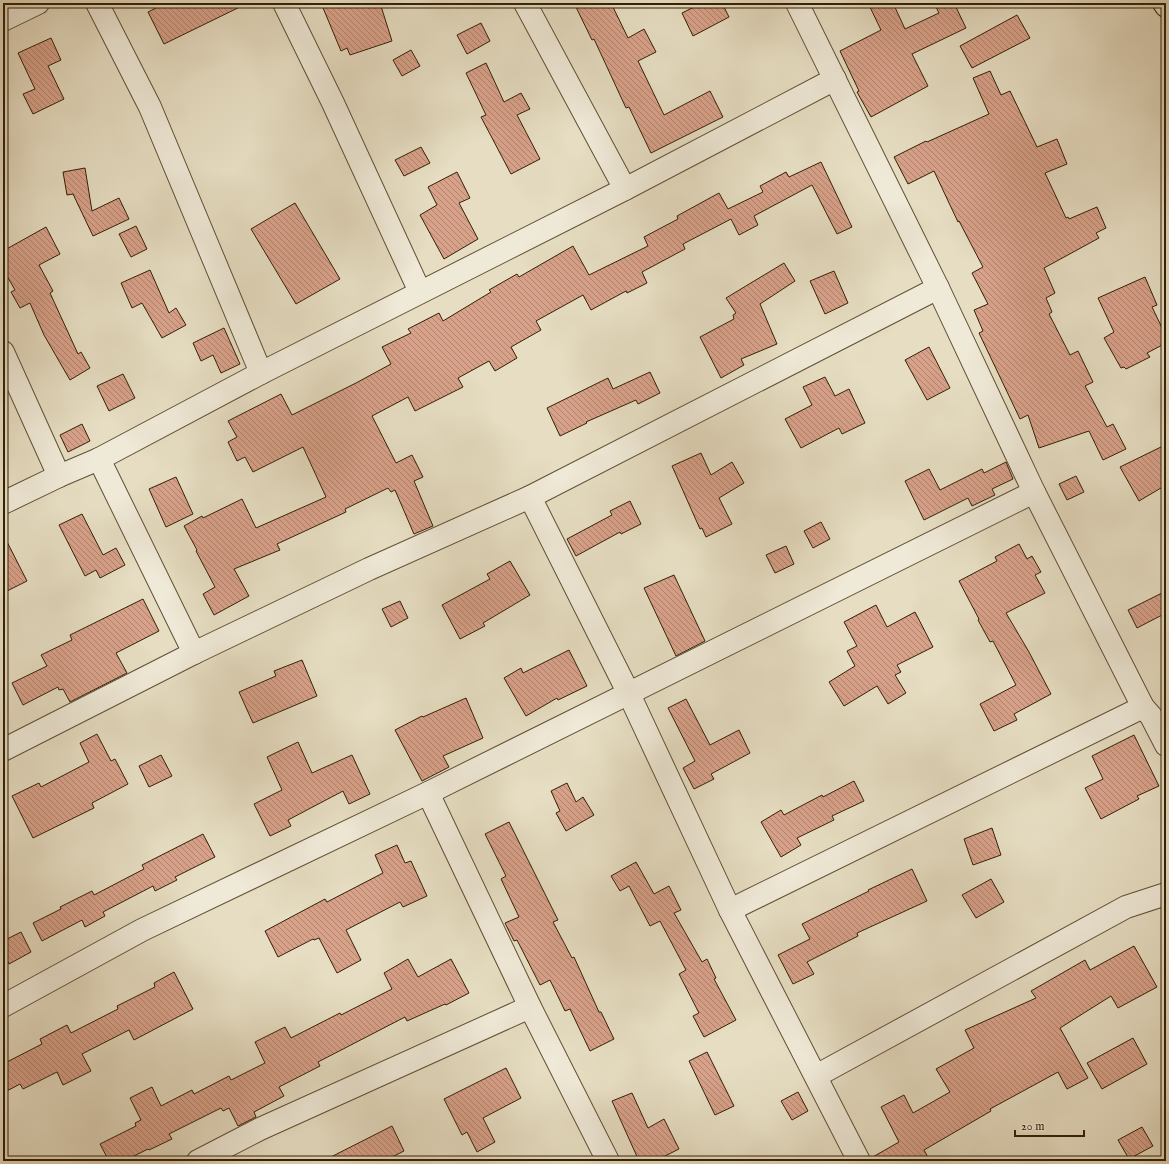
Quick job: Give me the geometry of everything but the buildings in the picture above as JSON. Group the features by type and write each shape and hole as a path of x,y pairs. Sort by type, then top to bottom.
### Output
{"street":[{"path":"3,20 38,3"},
{"path":"97,3 150,107 261,373"},
{"path":"284,3 337,110 420,292"},
{"path":"526,3 625,189"},
{"path":"797,3 938,288 1034,492 1143,707 1151,716 1166,745"},
{"path":"3,504 99,458 261,373 625,189 835,79"},
{"path":"3,750 194,653 369,569 530,497 938,288"},
{"path":"3,352 59,476"},
{"path":"99,458 194,653"},
{"path":"3,1006 142,930 428,793 1034,492"},
{"path":"530,497 629,694 730,910 859,1161"},
{"path":"730,910 1143,707"},
{"path":"428,793 530,1007 608,1161"},
{"path":"816,1076 1126,907 1166,894"},
{"path":"198,1161 260,1129 530,1007"}]}
